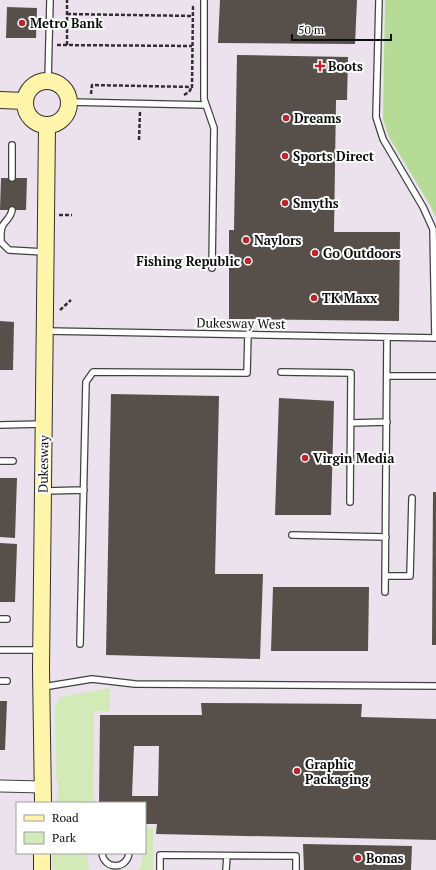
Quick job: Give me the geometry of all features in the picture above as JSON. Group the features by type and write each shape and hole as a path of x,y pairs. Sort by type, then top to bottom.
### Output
{"street":[{"path":"48,81 55,82 63,88 68,96 69,105 66,114 60,121 53,125 47,126 37,124 30,118 26,111 25,101 26,94 31,87 37,83 48,81"},
{"path":"0,100 25,101"},
{"name":"Dukesway","path":"43,802 41,688 47,126"},
{"path":"0,786 43,787"},
{"path":"42,854 42,870"}],"lane":[{"path":"48,81 50,0"},
{"path":"204,0 204,98 214,128 212,268"},
{"path":"379,0 376,117 383,139 423,207 433,229 435,338"},
{"path":"69,102 206,105"},
{"path":"12,145 12,178"},
{"path":"12,210 11,215 3,225 1,242 8,250 46,252"},
{"name":"Dukesway West","path":"45,331 435,338"},
{"path":"80,644 86,382 93,372 247,372 248,334"},
{"path":"385,592 387,337"},
{"path":"281,372 351,373 350,502"},
{"path":"387,376 436,376"},
{"path":"351,423 386,422"},
{"path":"0,425 44,424"},
{"path":"0,461 13,461"},
{"path":"43,491 84,490"},
{"path":"385,576 410,576 412,498"},
{"path":"292,535 386,537"},
{"path":"0,619 7,619"},
{"path":"0,650 42,650"},
{"path":"41,688 92,679 134,684 436,686"},
{"path":"0,681 7,681"},
{"path":"102,854 106,863 113,868 126,862 129,854"},
{"path":"160,870 160,855 296,856 296,870"},
{"path":"226,870 227,856"}],"path":[{"path":"67,0 67,45"},
{"path":"90,102 92,86 192,87 193,7 204,7"},
{"path":"67,14 193,16"},
{"path":"57,45 192,46"},
{"path":"54,214 72,215"},
{"path":"58,312 71,300"}],"shaded area":[{"path":"0,0 436,0 436,870 0,870"}],"green space":[{"path":"385,0 436,0 436,218 430,205 389,137 383,119"},
{"path":"110,688 110,711 94,711 93,802 56,802 59,789 56,776 55,707 60,697"},
{"path":"146,828 153,828 153,870 138,870 142,863 143,854 146,854"},
{"path":"53,854 87,854 89,870 55,870 52,866"}],"building":[{"path":"220,0 357,0 355,44 218,43"},
{"name":"Metro Bank","path":"7,7 37,8 36,38 6,38"},
{"path":"237,55 348,57 347,100 336,100 334,232 400,232 399,321 229,319 229,230 234,230"},
{"path":"1,178 27,178 26,210 0,210"},
{"path":"0,321 14,322 13,370 0,370"},
{"path":"111,394 219,396 215,574 263,574 260,659 106,655"},
{"name":"Virgin Media","path":"279,398 334,401 331,515 275,515"},
{"path":"0,478 17,478 15,538 0,537"},
{"path":"433,492 436,492 436,645 432,645"},
{"path":"0,543 17,544 15,602 0,602"},
{"path":"273,587 369,587 368,651 271,651"},
{"path":"0,701 7,701 5,750 0,750"},
{"name":"Graphic Packaging","path":"201,703 362,704 361,717 436,719 436,840 156,834 157,824 146,824 146,802 99,802 100,715 202,715","holes":["134,746 159,746 158,796 132,796"]},
{"name":"Bonas","path":"303,844 412,846 411,870 304,870"}],"place":[{"name":"Metro Bank","path":"22,23"},
{"name":"Boots","path":"320,66"},
{"name":"Dreams","path":"286,118"},
{"name":"Sports Direct","path":"285,156"},
{"name":"Smyths","path":"285,203"},
{"name":"Naylors","path":"246,240"},
{"name":"Go Outdoors","path":"315,253"},
{"name":"Fishing Republic","path":"248,261"},
{"name":"TK Maxx","path":"314,298"},
{"name":"Virgin Media","path":"305,458"},
{"name":"Graphic Packaging","path":"297,771"},
{"name":"Bonas","path":"358,858"}]}
